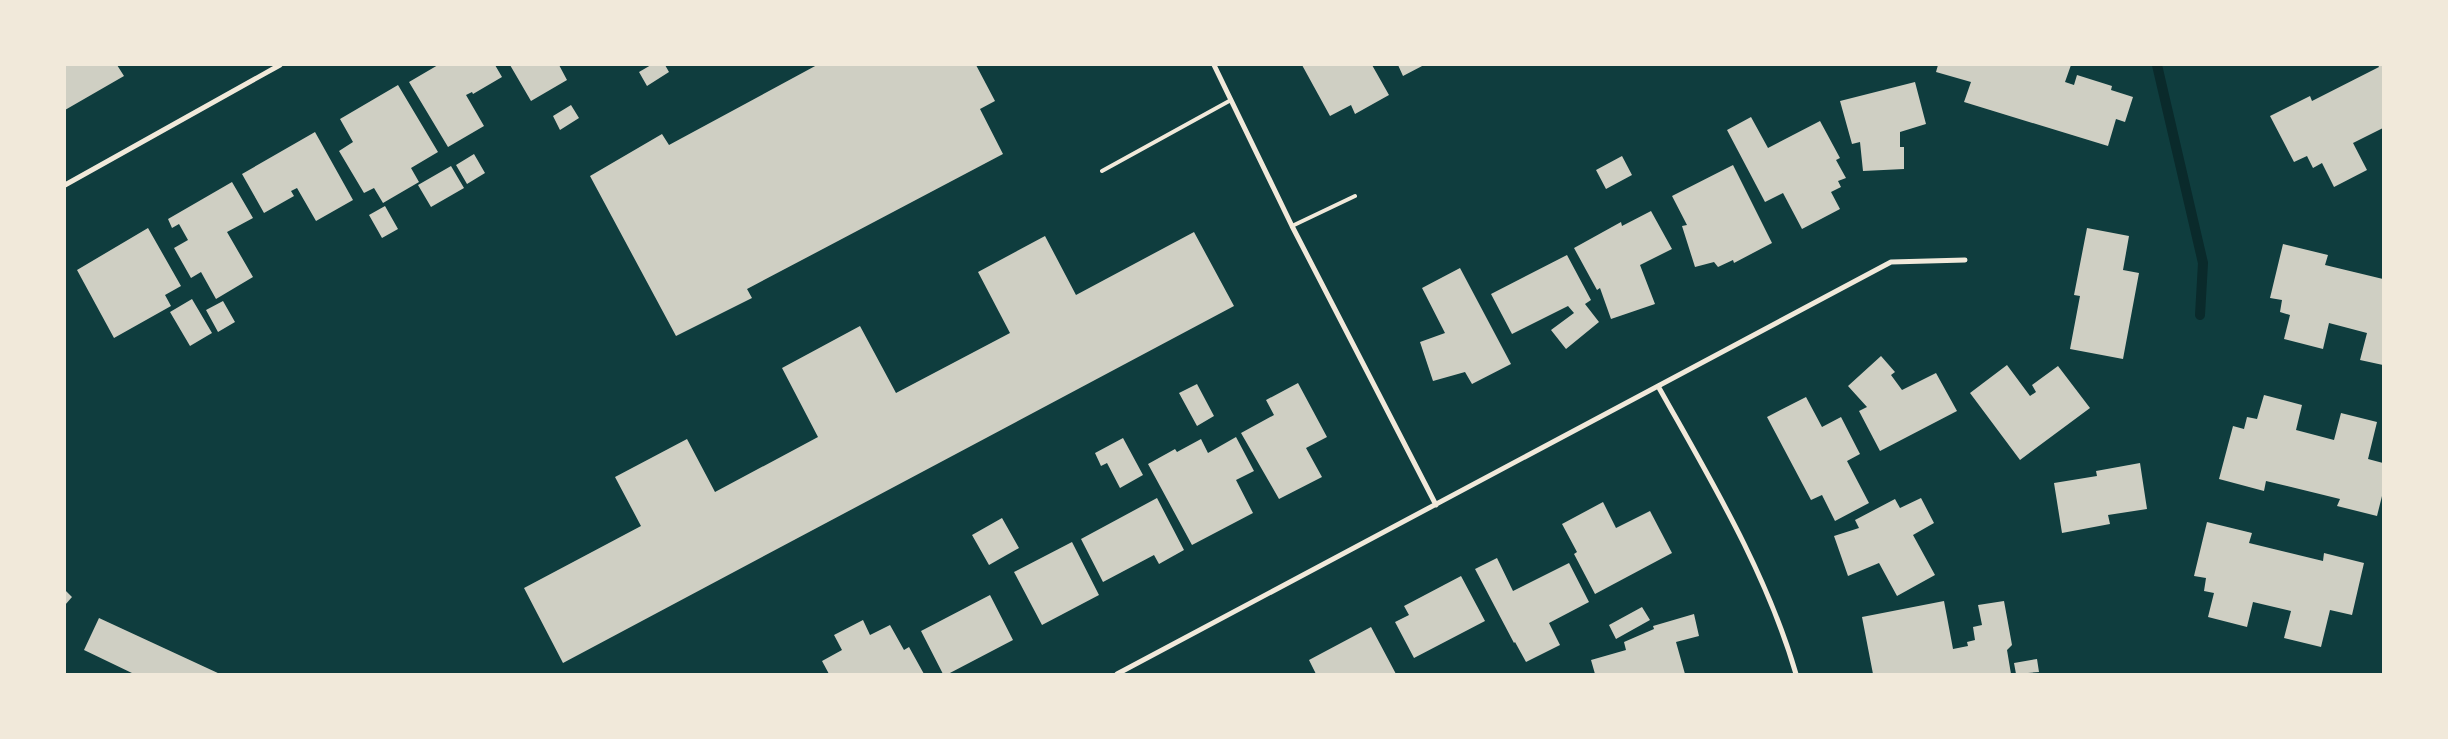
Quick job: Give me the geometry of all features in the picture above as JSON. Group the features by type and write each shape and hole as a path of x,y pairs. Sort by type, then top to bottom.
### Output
{"street":[{"path":"65,185 280,65"},
{"path":"1214,65 1292,226 1436,506"},
{"path":"1117,674 1436,506 1891,262 1965,260"},
{"path":"1658,386 1752,559 1779,621 1796,674"}],"lane":[{"path":"1102,171 1231,100"},
{"path":"1292,226 1355,196"}],"building":[{"path":"65,65 117,65 124,76 65,110"},
{"path":"438,65 495,65 502,77 473,94 472,92 466,95 484,126 448,147 409,82"},
{"path":"510,65 559,65 567,80 531,101"},
{"path":"651,65 665,65 669,72 647,86 639,72"},
{"path":"817,65 976,65 995,101 980,109 1003,154 747,289 752,298 676,336 590,176 662,134 669,145"},
{"path":"1302,65 1372,65 1389,95 1355,114 1351,105 1330,116"},
{"path":"1398,65 1424,65 1403,76"},
{"path":"1938,65 2071,65 2065,82 2074,85 2077,75 2112,86 2111,90 2133,97 2125,122 2116,119 2108,146 1964,102 1971,82 1936,72"},
{"path":"2378,65 2383,65 2383,128 2353,143 2367,170 2334,187 2322,163 2313,168 2307,156 2294,162 2270,116 2310,96 2312,101 2379,67"},
{"path":"1915,82 1926,124 1900,132 1900,147 1904,147 1904,169 1863,171 1860,142 1852,144 1840,101"},
{"path":"398,85 438,152 411,168 419,182 383,203 374,188 364,193 339,151 353,142 340,119"},
{"path":"571,105 579,118 560,130 553,116"},
{"path":"1751,117 1768,148 1820,121 1840,158 1836,160 1846,178 1838,181 1841,187 1831,192 1840,209 1802,229 1783,193 1765,202 1727,130"},
{"path":"315,132 353,200 316,221 297,188 291,191 294,196 264,213 242,174"},
{"path":"474,154 485,173 467,184 456,165"},
{"path":"1622,156 1632,175 1606,189 1596,170"},
{"path":"1733,165 1772,243 1734,263 1733,260 1718,267 1714,262 1695,267 1682,226 1687,225 1672,196"},
{"path":"451,166 464,188 431,207 418,185"},
{"path":"232,182 253,218 227,232 253,277 216,299 201,272 191,278 174,248 188,240 179,224 172,228 168,219"},
{"path":"385,206 398,229 382,238 369,215"},
{"path":"1651,211 1672,249 1640,265 1655,304 1611,319 1600,288 1597,290 1574,248 1621,222 1622,226"},
{"path":"148,228 181,286 165,295 171,306 114,338 77,270"},
{"path":"2087,228 2129,236 2123,270 2139,273 2123,359 2070,349 2080,296 2074,295"},
{"path":"1194,232 1234,306 563,663 524,588 641,526 615,477 687,439 715,492 818,437 782,368 860,326 896,393 1010,333 978,272 1045,236 1076,295"},
{"path":"2283,244 2328,255 2325,265 2383,279 2383,365 2360,360 2367,333 2329,323 2323,349 2284,339 2290,315 2280,312 2282,300 2270,298"},
{"path":"1567,255 1591,300 1585,304 1599,322 1566,349 1551,330 1574,313 1568,306 1512,334 1491,294"},
{"path":"1460,268 1511,364 1472,384 1465,372 1433,381 1420,342 1445,333 1422,288"},
{"path":"192,299 212,333 190,346 170,312"},
{"path":"223,301 235,322 218,332 206,310"},
{"path":"1881,356 1895,372 1891,375 1902,390 1936,373 1957,411 1880,451 1859,411 1867,407 1848,386"},
{"path":"2007,365 2030,396 2036,392 2032,385 2058,366 2090,408 2020,460 1970,393"},
{"path":"1298,383 1327,437 1306,448 1322,477 1279,499 1241,433 1274,415 1266,400"},
{"path":"1197,384 1214,416 1197,426 1179,393"},
{"path":"2264,395 2302,405 2296,430 2334,440 2341,413 2377,422 2368,459 2383,463 2383,492 2377,516 2337,506 2340,499 2266,481 2264,491 2219,479 2233,426 2244,429 2247,417 2257,419"},
{"path":"1806,397 1822,427 1841,417 1860,454 1847,461 1869,503 1835,521 1822,495 1811,500 1767,417"},
{"path":"1236,437 1254,471 1236,480 1253,513 1192,545 1148,464 1175,449 1177,452 1201,439 1208,453"},
{"path":"1123,438 1143,475 1120,488 1107,463 1101,466 1095,453"},
{"path":"2140,463 2147,509 2108,515 2110,524 2062,533 2054,483 2097,476 2096,471"},
{"path":"1157,498 1184,550 1159,564 1154,555 1103,582 1081,539"},
{"path":"1921,498 1934,523 1913,535 1935,575 1897,596 1879,563 1848,576 1834,536 1859,528 1855,520 1895,499 1900,508"},
{"path":"1603,502 1616,528 1650,511 1672,553 1595,594 1574,554 1577,552 1562,524"},
{"path":"1002,518 1019,548 989,565 972,535"},
{"path":"2207,522 2252,533 2249,543 2323,561 2324,553 2364,563 2352,615 2330,610 2321,647 2284,638 2291,611 2253,602 2247,627 2208,617 2214,593 2204,591 2206,578 2194,576"},
{"path":"1072,542 1099,595 1042,625 1014,572"},
{"path":"1497,558 1513,591 1569,563 1589,602 1549,623 1560,645 1526,662 1475,569"},
{"path":"1461,576 1485,621 1414,658 1395,622 1409,615 1404,606"},
{"path":"65,590 72,597 65,605"},
{"path":"990,595 1013,640 948,674 943,674 921,631"},
{"path":"1944,601 1953,649 1968,646 1967,642 1975,640 1973,627 1982,625 1978,605 2004,601 2012,645 2007,650 2011,674 1873,674 1862,617"},
{"path":"1642,607 1650,620 1616,639 1609,625"},
{"path":"1694,614 1699,636 1676,642 1685,674 1595,674 1591,660 1626,650 1624,642 1654,629 1653,626"},
{"path":"99,618 220,674 134,674 84,650"},
{"path":"863,620 870,635 890,625 904,650 909,647 924,674 829,674 822,661 842,650 834,635"},
{"path":"1371,627 1396,674 1316,674 1309,660"},
{"path":"2037,659 2039,672 2016,674 2014,663"}],"waterway":[{"path":"2157,65 2203,263 2200,315"}]}
